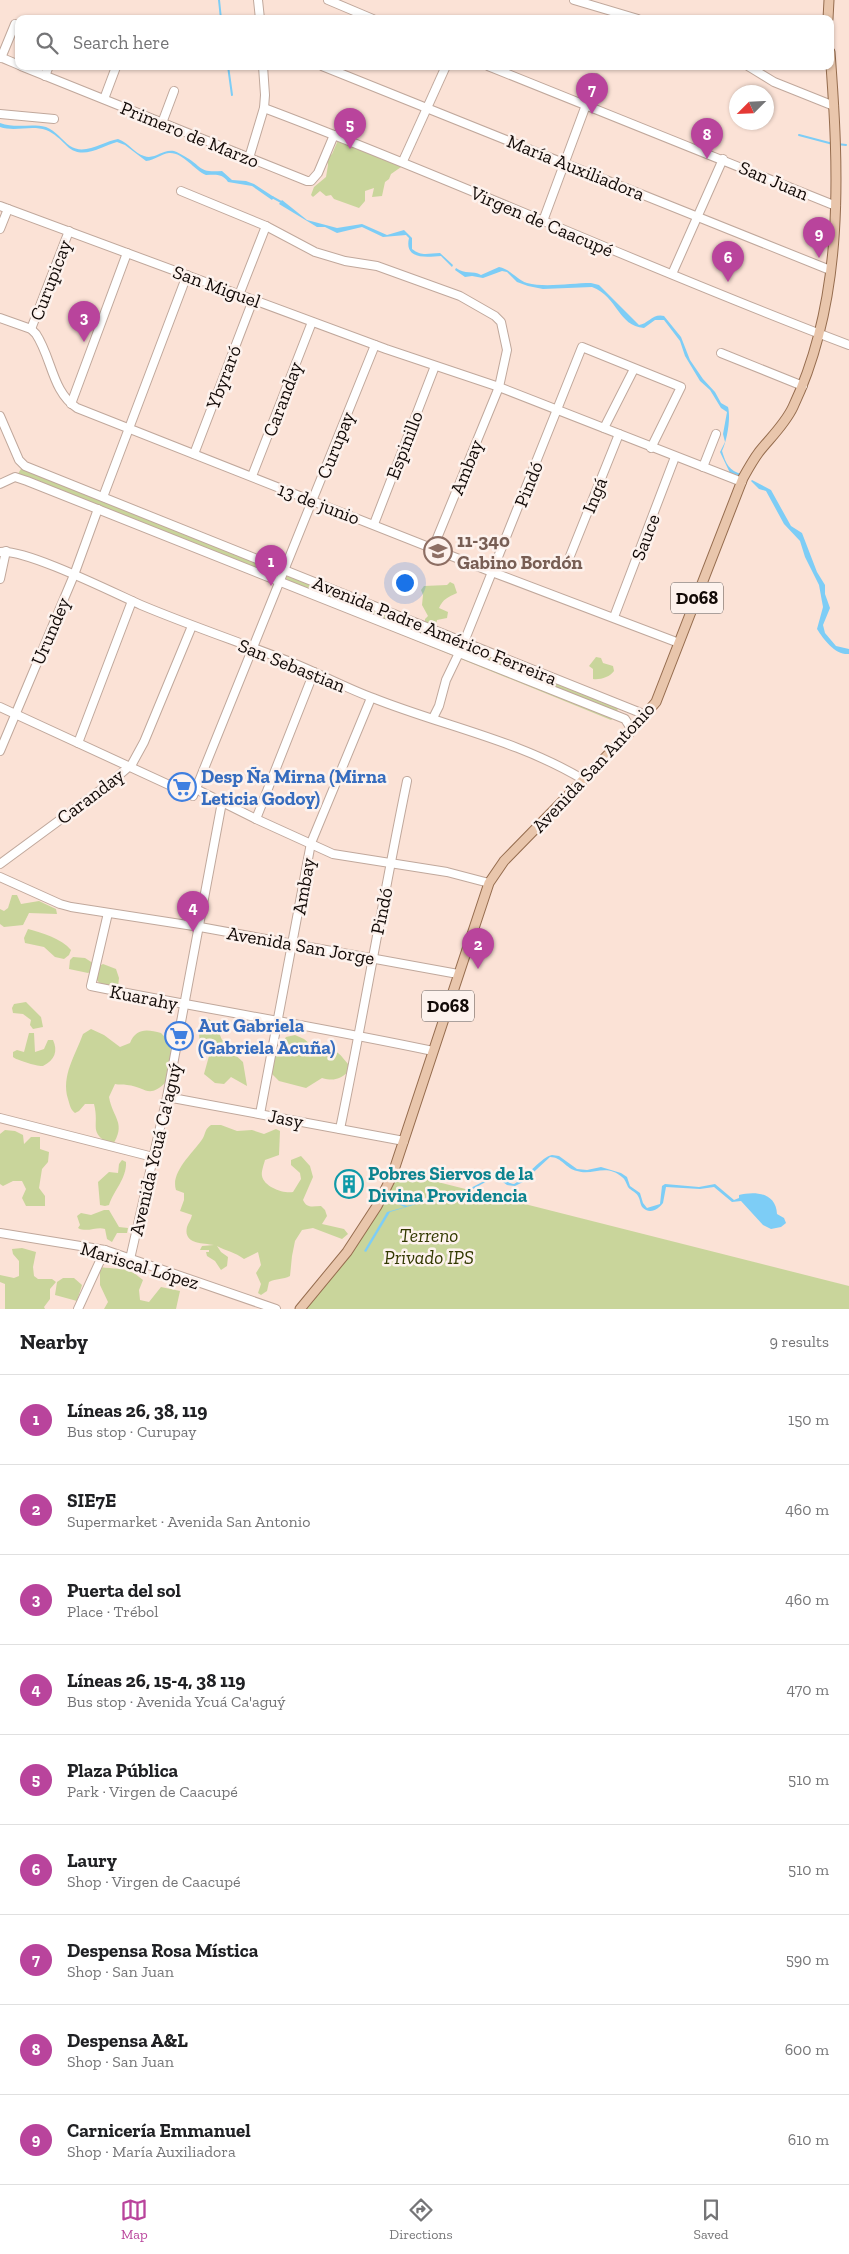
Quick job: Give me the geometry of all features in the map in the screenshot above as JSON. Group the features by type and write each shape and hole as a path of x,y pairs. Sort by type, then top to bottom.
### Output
{"main road":[{"path":"828,15 829,0"},
{"name":"Avenida San Antonio","path":"300,1309 347,1252 377,1206 392,1176 488,883 504,861 646,715 660,695 744,477 758,454 783,424 803,386 816,351 830,270 836,206 836,144 831,70"}],"street":[{"path":"258,0 260,15"},
{"path":"328,0 364,15"},
{"path":"574,0 625,15"},
{"path":"0,58 15,24"},
{"name":"Primero de Marzo","path":"0,58 15,64"},
{"name":"Primero de Marzo","path":"30,70 311,181 318,173 334,135"},
{"path":"45,76 47,70"},
{"path":"104,99 115,70"},
{"path":"249,158 264,108 263,70"},
{"name":"María Auxiliadora","path":"332,70 830,270"},
{"path":"403,161 444,70"},
{"name":"San Juan","path":"498,70 836,206"},
{"path":"754,70 774,82 834,106"},
{"path":"543,221 596,78"},
{"path":"162,123 174,91"},
{"name":"Virgen de Caacupé","path":"264,108 403,161 543,221 819,334"},
{"path":"0,114 54,119"},
{"path":"672,274 723,159"},
{"name":"Ambay","path":"181,191 266,226 315,252 345,261 377,266 460,296 495,316 504,329 507,350 499,387 433,548"},
{"name":"San Miguel","path":"0,206 375,345 499,387 703,467 744,477"},
{"path":"0,230 8,209"},
{"path":"239,294 266,226"},
{"name":"Curupicay","path":"31,329 69,231"},
{"path":"0,318 31,329 39,339 61,392 71,404 128,253"},
{"path":"103,497 187,275"},
{"name":"Ybyraró","path":"194,454 253,300"},
{"name":"Caranday","path":"252,476 312,322"},
{"path":"819,334 849,345"},
{"name":"Curupay","path":"195,793 252,647 375,345"},
{"name":"Pindó","path":"464,642 582,347 634,369"},
{"path":"722,353 803,386"},
{"name":"Espinillo","path":"374,524 435,366"},
{"path":"604,428 634,369 681,387 651,448"},
{"name":"13 de junio","path":"71,404 312,501 492,572 614,617 679,644"},
{"path":"0,416 19,460 19,470 15,477 0,484"},
{"name":"Ingá","path":"570,556 619,434"},
{"path":"703,467 716,434"},
{"name":"Sauce","path":"614,617 676,457"},
{"name":"Avenida Padre Américo Ferreira","path":"19,460 25,466 646,715"},
{"name":"Avenida Padre Américo Ferreira","path":"15,477 625,719"},
{"name":"Urundey","path":"0,751 74,575 98,509"},
{"path":"0,579 3,552"},
{"name":"San Sebastian","path":"3,552 15,553 74,575 192,626 252,647 314,672 371,698 521,748 557,764 584,780"},
{"path":"78,743 132,601"},
{"name":"Caranday","path":"0,864 110,783 130,766 140,750 192,626"},
{"path":"434,718 440,706 446,680 459,653"},
{"path":"256,819 314,672"},
{"name":"Ambay","path":"260,1114 311,843 371,698"},
{"path":"0,707 130,766 222,802 333,854 447,872 488,883"},
{"path":"630,710 625,719 632,730"},
{"name":"Pindó","path":"340,1129 407,781"},
{"name":"Avenida Ycuá Ca'aguý","path":"130,1259 186,1005 222,802"},
{"name":"Avenida San Jorge","path":"0,877 60,904 293,943 458,974"},
{"name":"Kuarahy","path":"108,913 91,986 186,1005 359,1035 433,1051"},
{"name":"Jasy","path":"167,1097 404,1141"},
{"path":"0,1118 153,1157"},
{"name":"Mariscal López","path":"0,1232 105,1250 276,1309"},
{"path":"78,1309 105,1250"}],"green space":[{"path":"339,138 404,165 391,174 385,182 382,196 372,197 374,188 365,191 365,201 359,208 334,199 331,195 326,196 320,191 313,197 311,195 314,187 326,177 327,158 332,154"},
{"path":"22,467 280,570 279,582 18,474"},
{"path":"286,574 425,624 425,619 428,616 422,605 423,595 421,590 424,586 447,585 450,582 454,584 457,593 442,602 439,608 448,612 447,618 437,620 435,630 617,705 618,715 611,720 284,587 283,579"},
{"path":"596,657 601,658 603,663 613,666 614,671 605,678 593,679 593,669 589,666"},
{"path":"12,895 17,895 21,904 39,901 56,909 57,914 29,913 23,925 4,927 0,924 0,909 4,911 8,908"},
{"path":"28,929 51,936 62,942 71,950 69,955 64,959 55,957 44,947 25,943 24,938"},
{"path":"73,957 85,958 96,965 88,973 69,969 70,960"},
{"path":"103,964 116,969 119,978 118,987 103,987 96,979 99,966"},
{"path":"26,1002 41,1017 43,1027 33,1029 30,1025 31,1020 23,1014 13,1013 12,1008 14,1004"},
{"path":"207,1018 215,1023 222,1040 235,1044 233,1053 243,1062 247,1086 231,1077 224,1084 215,1083 204,1074 209,1056 203,1048 199,1032 200,1027"},
{"path":"91,1029 104,1035 120,1047 130,1043 132,1038 139,1032 151,1031 161,1033 171,1050 172,1056 167,1081 161,1087 156,1090 147,1091 134,1086 115,1084 109,1097 119,1126 112,1146 104,1141 97,1132 94,1104 85,1104 75,1113 70,1107 66,1091 66,1082 73,1058 83,1034"},
{"path":"29,1033 34,1033 35,1052 44,1049 48,1040 53,1040 55,1051 53,1058 43,1066 13,1057 13,1052 17,1050 24,1052"},
{"path":"295,1035 304,1039 318,1051 328,1049 336,1051 348,1064 348,1072 336,1079 322,1078 306,1088 279,1081 272,1074 275,1054 286,1037"},
{"path":"211,1125 221,1125 237,1131 252,1130 264,1134 276,1129 280,1131 279,1155 265,1160 262,1172 264,1180 275,1189 293,1192 301,1179 300,1173 291,1165 291,1160 301,1156 310,1166 313,1177 303,1200 306,1205 321,1206 327,1216 322,1224 344,1229 348,1234 342,1239 313,1228 302,1230 295,1241 290,1276 269,1282 267,1291 261,1295 258,1293 261,1284 256,1273 261,1265 258,1252 244,1259 217,1246 228,1257 227,1266 221,1270 215,1261 207,1256 206,1252 209,1252 209,1250 200,1250 202,1246 214,1245 194,1242 188,1237 187,1227 192,1215 180,1211 184,1200 184,1193 176,1190 176,1176"},
{"path":"5,1130 15,1131 23,1135 24,1144 31,1137 40,1137 40,1149 49,1152 48,1162 42,1169 39,1188 45,1196 45,1206 26,1206 22,1198 26,1189 22,1181 13,1181 3,1186 0,1184 0,1134"},
{"path":"122,1160 126,1162 126,1168 122,1179 109,1205 100,1205 98,1182 109,1172 118,1173 119,1164"},
{"name":"Terreno Privado IPS","path":"398,1172 849,1286 849,1309 304,1309"},
{"path":"109,1210 119,1227 128,1228 127,1233 117,1233 112,1242 107,1239 105,1229 85,1230 78,1228 80,1225 77,1216 81,1213 91,1215"},
{"path":"22,1248 36,1252 33,1267 34,1276 38,1279 52,1279 56,1282 50,1289 50,1299 44,1307 45,1309 5,1309 5,1284 0,1282 0,1275 14,1278 19,1276 19,1261 13,1254 12,1249"},
{"path":"100,1267 132,1272 143,1280 139,1290 140,1300 149,1302 161,1287 180,1291 176,1309 104,1309 108,1302 100,1285"},
{"path":"63,1278 74,1278 82,1285 77,1301 55,1295 57,1282"}],"water":[{"path":"0,123 12,126 46,127 76,149 88,149 118,139 141,155 148,157 170,151 178,152 204,170 222,171 232,180 246,181 254,184 274,197 272,200 252,186 228,182 221,176 206,175 184,158 174,153 146,161 125,145 117,142 92,151 79,152 67,146 46,130 6,128 0,127"},
{"path":"282,200 307,220 337,228 362,224 387,235 404,230 412,238 412,249 422,254 440,253 453,265 452,267 441,256 423,257 413,254 408,245 409,238 406,235 383,237 362,227 337,233 325,227 317,227 279,204"},
{"path":"499,267 527,283 550,285 591,283 599,285 639,325 654,317 664,316 681,337 690,360 703,379 715,392 721,403 728,407 728,429 725,441 723,434 727,412 721,408 710,390 700,381 685,356 680,341 664,320 655,320 644,328 635,326 623,317 607,297 592,287 543,289 517,282 507,272 502,271 483,278 465,277 455,270 456,268 481,275"},
{"path":"724,444 722,451 725,460 734,471 742,474 741,476 730,473 720,452"},
{"path":"752,480 771,490 791,526 802,533 817,572 825,585 825,594 830,608 823,625 825,633 836,646 849,649 849,654 844,654 835,649 817,629 823,607 819,585 805,557 800,541 784,524 766,491 759,489"},
{"path":"552,1155 559,1156 577,1169 587,1170 601,1167 621,1173 627,1177 630,1186 640,1193 643,1203 647,1208 660,1204 662,1186 665,1184 699,1187 715,1184 734,1200 739,1198 739,1195 757,1193 773,1201 777,1214 784,1218 786,1223 781,1227 771,1229 763,1225 741,1201 732,1202 714,1187 700,1189 666,1187 663,1203 656,1210 649,1211 643,1208 637,1194 616,1173 605,1170 577,1171 558,1159 550,1157 523,1182 515,1186 507,1185 499,1179 491,1179 462,1195 439,1197 390,1212 366,1252 364,1251 387,1212 405,1207 391,1201 407,1206 449,1193 461,1193 494,1176 514,1184 544,1159"},
{"path":"391,1201 383,1204 360,1241 381,1205 384,1203"}],"waterway":[{"path":"219,0 221,15"},
{"path":"229,70 232,95"},
{"path":"799,135 833,144"},
{"path":"837,144 846,145"},
{"path":"272,197 283,203"}],"place":[{"name":"Despensa Rosa Mística","path":"592,114"},
{"name":"Plaza Pública","path":"350,149"},
{"name":"Despensa A&L","path":"707,159"},
{"name":"Carnicería Emmanuel","path":"819,258"},
{"name":"Laury","path":"728,282"},
{"name":"Puerta del sol","path":"84,342"},
{"name":"11-340 Gabino Bordón","path":"438,551"},
{"name":"Líneas 26, 38, 119","path":"271,586"},
{"name":"Desp Ña Mirna (Mirna Leticia Godoy)","path":"182,787"},
{"name":"Líneas 26, 15-4, 38 119","path":"193,932"},
{"name":"SIE7E","path":"478,969"},
{"name":"Aut Gabriela (Gabriela Acuña)","path":"179,1036"},
{"name":"Pobres Siervos de la Divina Providencia","path":"349,1184"}]}
